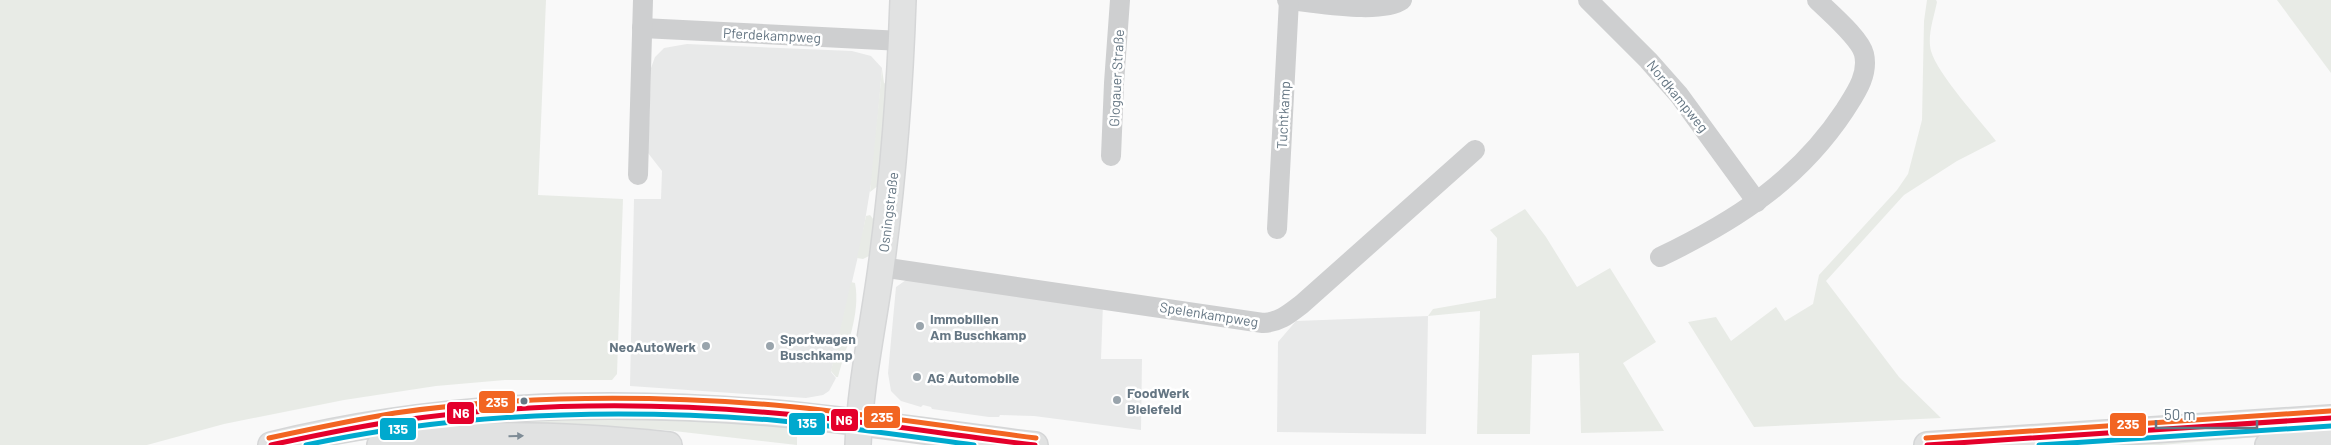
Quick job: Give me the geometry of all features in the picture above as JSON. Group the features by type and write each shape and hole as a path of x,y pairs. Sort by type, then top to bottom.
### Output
{"main road":[{"name":"Osningstraße","path":"859,434 892,170 904,0"},
{"path":"271,445 331,431 455,412 531,406 693,408 774,414 859,434 1035,445"},
{"path":"1927,445 2331,418"},
{"path":"380,445 462,438 527,436 609,439 669,445"},
{"path":"2268,445 2331,440"}],"street":[{"path":"638,175 642,0"},
{"name":"Glogauer Straße","path":"1112,156 1114,83 1120,0"},
{"path":"1288,0 1372,7 1394,6 1402,0"},
{"name":"Tuchtkamp","path":"1277,229 1288,0"},
{"name":"Nordkampweg","path":"1588,0 1648,60 1679,95 1757,202"},
{"path":"1660,257 1698,239 1757,202 1790,177 1812,154 1857,91 1865,70 1864,53 1853,37 1817,0"},
{"name":"Pferdekampweg","path":"642,28 902,42"},
{"name":"Spelenkampweg","path":"881,267 1263,323 1274,322 1302,304 1475,150"}],"shaded area":[{"path":"0,0 546,0 538,195 623,199 617,374 612,380 505,380 436,386 344,400 224,424 147,445 0,445"},
{"path":"1927,0 1936,0 1937,2 1930,39 1931,51 1935,61 1950,84 1996,141 1957,161 1904,195 1826,281 1899,377 1941,418 1754,427 1688,322 1716,317 1731,341 1776,307 1785,321 1813,304 1819,275 1897,190 1908,174 1922,120 1924,21"},
{"path":"2277,0 2331,0 2331,73"},
{"path":"687,44 852,51 871,56 882,68 873,172 862,239 831,372 836,378 829,391 823,395 806,398 630,386 634,199 661,199 662,171 648,153 651,68 655,57 664,48"},
{"path":"882,69 884,83 889,85 879,185 870,192"},
{"path":"1525,209 1546,237 1577,287 1610,268 1656,342 1623,363 1664,431 1581,433 1579,353 1532,355 1530,434 1477,434 1480,311 1428,316 1433,309 1496,298 1497,238 1490,230"},
{"path":"870,215 874,220 869,256 863,259 857,258 866,216"},
{"path":"906,280 1103,303 1101,359 1142,359 1141,430 1034,416 1000,415 999,417 989,417 932,409 923,405 921,407 901,401 891,391 888,373 896,287"},
{"path":"851,282 855,283 856,307 838,377 836,377 831,371"},
{"path":"1428,316 1426,434 1277,432 1278,342 1296,321"},
{"path":"657,416 797,424 797,445 665,430 558,425 434,432 339,443 435,423"},
{"path":"2331,431 2161,445 2086,445"}],"transit line":[{"name":"235","path":"269,438 395,413 442,407 584,398 632,398 774,405 1036,438"},
{"name":"N6","path":"271,445 365,426 443,415 585,406 727,409 807,416 1035,445"},
{"name":"235","path":"1926,438 2330,411"},
{"name":"135","path":"306,445 421,425 480,419 596,414 655,414 772,420 974,445"},
{"name":"N6","path":"1927,445 2331,418"},
{"name":"135","path":"2039,445 2331,426"}],"place":[{"name":"Immobilien Am Buschkamp","path":"920,326"},
{"name":"NeoAutoWerk","path":"706,346"},
{"name":"Sportwagen Buschkamp","path":"770,346"},
{"name":"AG Automobile","path":"917,377"},
{"name":"FoodWerk Bielefeld","path":"1117,400"}]}
